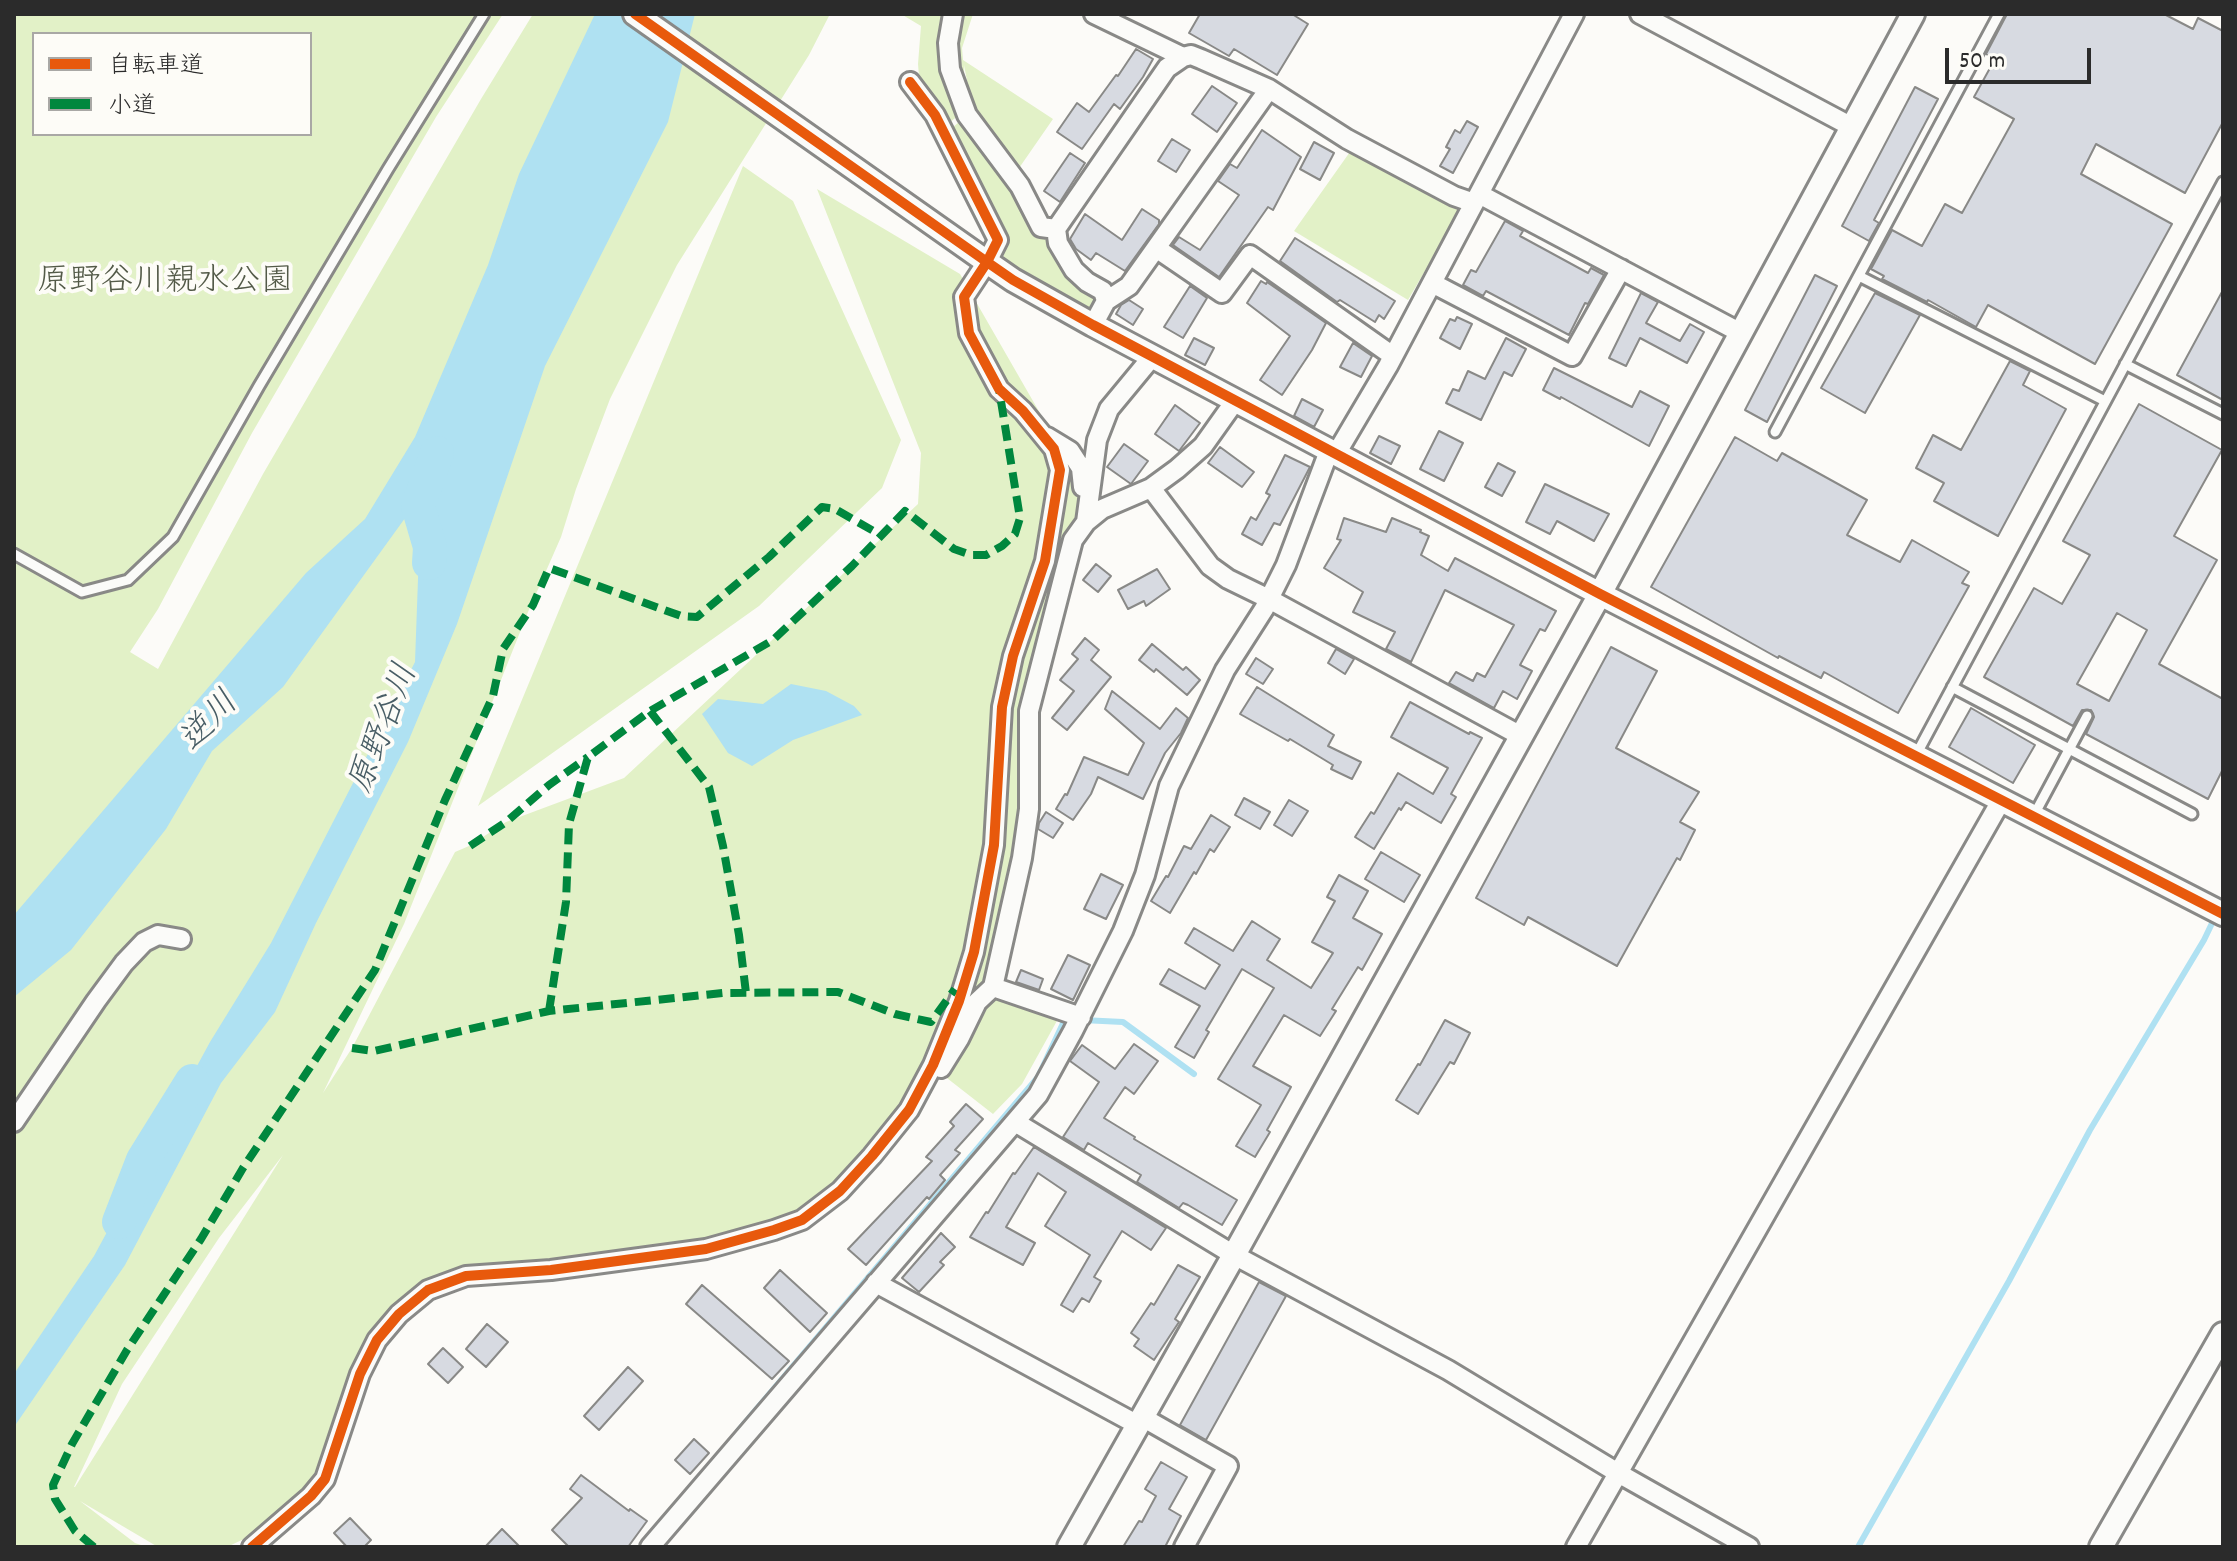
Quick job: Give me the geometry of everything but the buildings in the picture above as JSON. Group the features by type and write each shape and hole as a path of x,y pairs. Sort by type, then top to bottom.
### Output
{"street":[{"path":"635,14 1013,280 1600,594 2223,914"},
{"path":"953,14 948,43 950,69 967,115 1020,186 1041,227 1056,229"},
{"path":"1094,14 1183,57"},
{"path":"650,1547 1038,1095 1081,1017 1129,917 1145,875 1169,786 1225,670 1286,565 1332,452 1393,356 1574,14"},
{"path":"1640,14 1852,127"},
{"path":"1069,1547 1600,594 1913,14"},
{"path":"1106,301 1103,291 1074,270 1058,243 1056,229 1167,68 1191,55 1269,89 1347,139 1454,196 1477,198 1741,333"},
{"path":"909,1110 933,1065 959,1001 974,952 994,845 1002,707 1013,656 1045,561 1060,470 1054,449 1023,411 999,389 969,333 964,297 998,240 935,115 910,82"},
{"path":"1093,325 1106,301 1129,286 1269,89"},
{"path":"941,127 967,115"},
{"path":"1156,248 1222,293 1250,255 1393,356"},
{"path":"1432,283 1572,356 1621,269"},
{"path":"1086,522 1097,440 1109,409 1152,357"},
{"path":"258,1544 311,1496 325,1479 360,1374 377,1340 399,1314 428,1290 466,1276 551,1270 706,1249 774,1230 802,1220 840,1191 872,1156 947,1058 977,1002 993,987 1022,858 1029,809 1029,711 1073,540 1086,522 1102,509 1151,488 1177,469 1203,446 1235,401"},
{"path":"1040,432 1070,451 1081,468 1086,522"},
{"path":"1151,488 1210,566 1228,579 1521,736"},
{"path":"1576,1547 2002,799"},
{"path":"14,1122 124,963 144,942 158,935 181,939"},
{"path":"993,987 1081,1017"},
{"path":"1015,1122 1234,1255 1448,1370 1618,1473 1749,1547"},
{"path":"876,1283 1228,1466 1184,1547"},
{"path":"2101,1547 2223,1334"}],"lane":[{"path":"14,554 82,592 128,580 173,537 283,345 484,14"},
{"path":"1775,432 1999,14"},
{"path":"1916,755 2223,182"},
{"path":"1859,276 2105,401"},
{"path":"2125,364 2223,414"},
{"path":"1952,687 2192,814"},
{"path":"2033,815 2087,716"}],"green space":[{"name":"原野谷川親水公園","path":"14,14 503,14 436,117 252,433 158,609 130,652 158,669 263,474 533,14 830,14 809,55 677,265 610,399 561,537 404,924 323,1093 352,1048 455,852 506,822 624,778 918,504 921,453 817,189 960,274 1083,488 1029,745 993,987 1058,1019 1022,1084 993,1114 943,1075 959,1040 909,1110 791,1224 649,1257 428,1290 360,1374 315,1477 284,1520 227,1547 158,1547 80,1501 135,1543 147,1547 14,1547","holes":["283,1155 75,1487 122,1384 219,1238"]},
{"path":"901,14 973,14 962,48 963,60 1053,119 1017,171 972,107 964,65 965,110 949,123 920,89 921,26"},
{"path":"967,115 1041,226 1056,229 1060,258 1104,296 1088,314 1005,260 945,134"},
{"path":"1352,149 1461,209 1408,300 1294,231"},
{"path":"743,166 793,201 901,440 882,488 759,606 478,806"}],"water":[{"name":"逆川","path":"595,14 695,14 668,122 545,366 457,624 408,742 316,923 275,1012 221,1083 125,1265 14,1427 14,1374 94,1256 210,1042 271,943 415,662 421,496 283,687 212,751 166,829 71,950 14,997 14,915 306,573 365,519 415,437 488,265 519,174"},
{"path":"791,684 826,691 854,706 862,715 793,740 752,766 728,753 702,714 718,699 763,704"}],"waterway":[{"name":"原野谷川","path":"429,563 430,547 418,506 437,453"},
{"path":"1858,1547 2009,1281 2090,1130 2215,917"},
{"path":"738,1431 1038,1077 1065,1019 1071,1020"},
{"path":"1082,1020 1123,1022 1194,1074"},
{"name":"原野谷川","path":"119,1222 143,1160 192,1081"}],"marked path":[{"path":"549,1011 566,902 569,824 588,757 650,711 773,640 905,511 954,549 971,555 986,555 1002,546 1015,534 1020,518 999,389"},
{"path":"94,1547 75,1531 55,1499 53,1485 72,1444 127,1350 201,1239 243,1168 375,970 445,800 493,696 503,649 533,605 549,568 681,616 697,617 769,557 822,507 835,509 877,533"},
{"path":"650,711 709,787 739,935 746,993"},
{"path":"470,846 506,822 588,757"},
{"path":"352,1048 374,1051 549,1011 723,993 838,992 895,1014 931,1022 955,989"}],"cycle path":[{"path":"635,14 1013,280 1600,594 2223,914"},
{"path":"252,1547 311,1496 325,1479 360,1374 377,1340 399,1314 428,1290 466,1276 551,1270 706,1249 802,1220 840,1191 872,1156 909,1110 933,1065 959,1001 974,952 994,845 1002,707 1013,656 1045,561 1060,470 1054,449 1023,411 999,389 969,333 964,297 998,240 935,115 910,82"}]}
